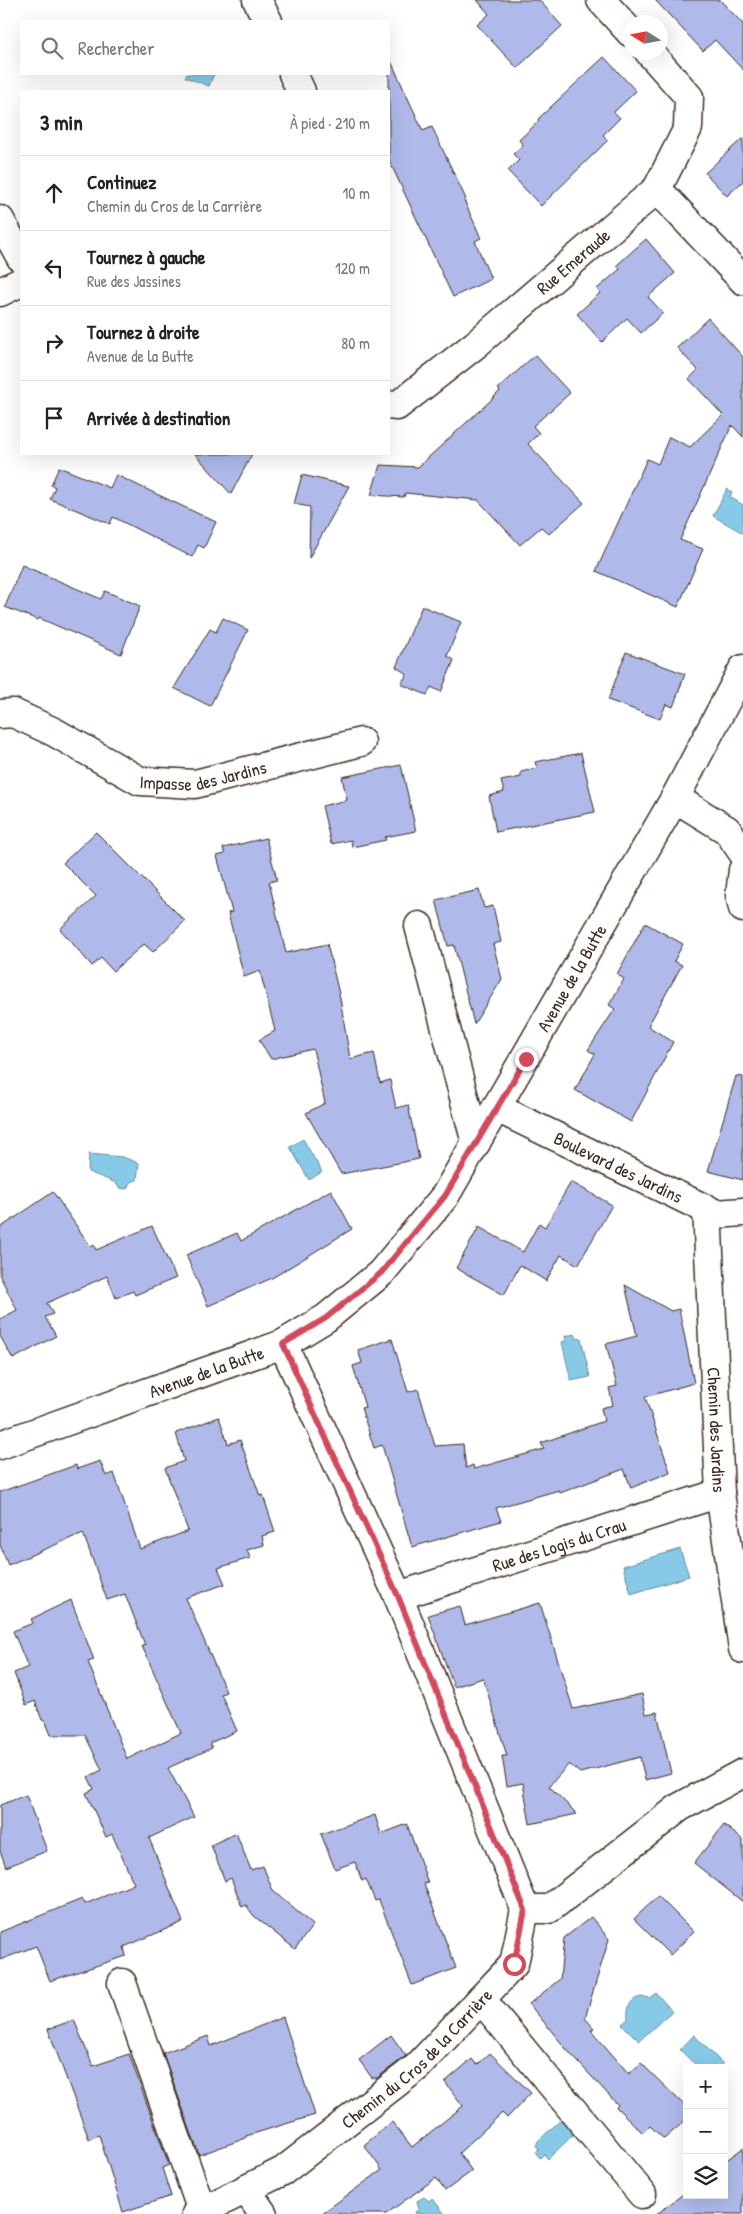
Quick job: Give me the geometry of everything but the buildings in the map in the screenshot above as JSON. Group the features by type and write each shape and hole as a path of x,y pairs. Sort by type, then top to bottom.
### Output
{"street":[{"path":"258,0 268,20"},
{"path":"601,0 623,24"},
{"path":"656,60 689,97 688,128 656,189 743,280"},
{"path":"293,75 301,90"},
{"name":"Rue Emeraude","path":"390,405 397,406 475,345 656,189"},
{"path":"0,220 20,256"},
{"path":"0,292 20,282"},
{"name":"Avenue de la Butte","path":"0,1445 283,1344 326,1318 381,1273 445,1196 675,798 743,669"},
{"name":"Impasse des Jardins","path":"0,714 13,713 54,732 140,781 195,784 361,742"},
{"path":"675,798 727,830 743,852"},
{"path":"743,870 740,895 743,908"},
{"path":"419,926 476,1143"},
{"name":"Boulevard des Jardins","path":"497,1108 716,1214 743,1212"},
{"name":"Chemin des Jardins","path":"706,1209 720,1492 743,1649"},
{"path":"283,1344 398,1596 525,1910 549,1909 680,1807 743,1773"},
{"name":"Rue des Logis du Crau","path":"398,1596 720,1492"},
{"name":"Chemin du Cros de la Carrière","path":"199,2212 283,2171 417,2067 514,1964 525,1910"},
{"path":"122,1983 199,2212"},
{"path":"481,1999 642,2194"},
{"path":"246,2189 263,2214"}],"water":[{"path":"186,75 214,75 209,86 185,77"},
{"path":"727,489 732,492 730,497 743,505 743,533 713,516"},
{"path":"303,1139 322,1172 309,1180 290,1147"},
{"path":"89,1154 122,1157 139,1163 137,1180 130,1182 127,1189 120,1188 114,1182 88,1172"},
{"path":"575,1334 577,1339 581,1338 590,1377 571,1381 562,1342 566,1341 565,1336"},
{"path":"680,1549 689,1576 631,1594 623,1566"},
{"path":"656,1993 672,2011 639,2041 622,2024 628,2019 628,2008 633,2001 640,1997 650,1998"},
{"path":"694,2035 723,2064 695,2064 680,2050"},
{"path":"564,2117 575,2133 548,2159 544,2154 540,2158 536,2153 539,2149 536,2146 538,2141"},
{"path":"424,2197 429,2201 432,2198 445,2214 416,2214 415,2212 419,2209 417,2201"}],"route":[{"path":"514,1964 525,1910 398,1596 283,1344 326,1318 381,1273 445,1196 526,1059"}]}
